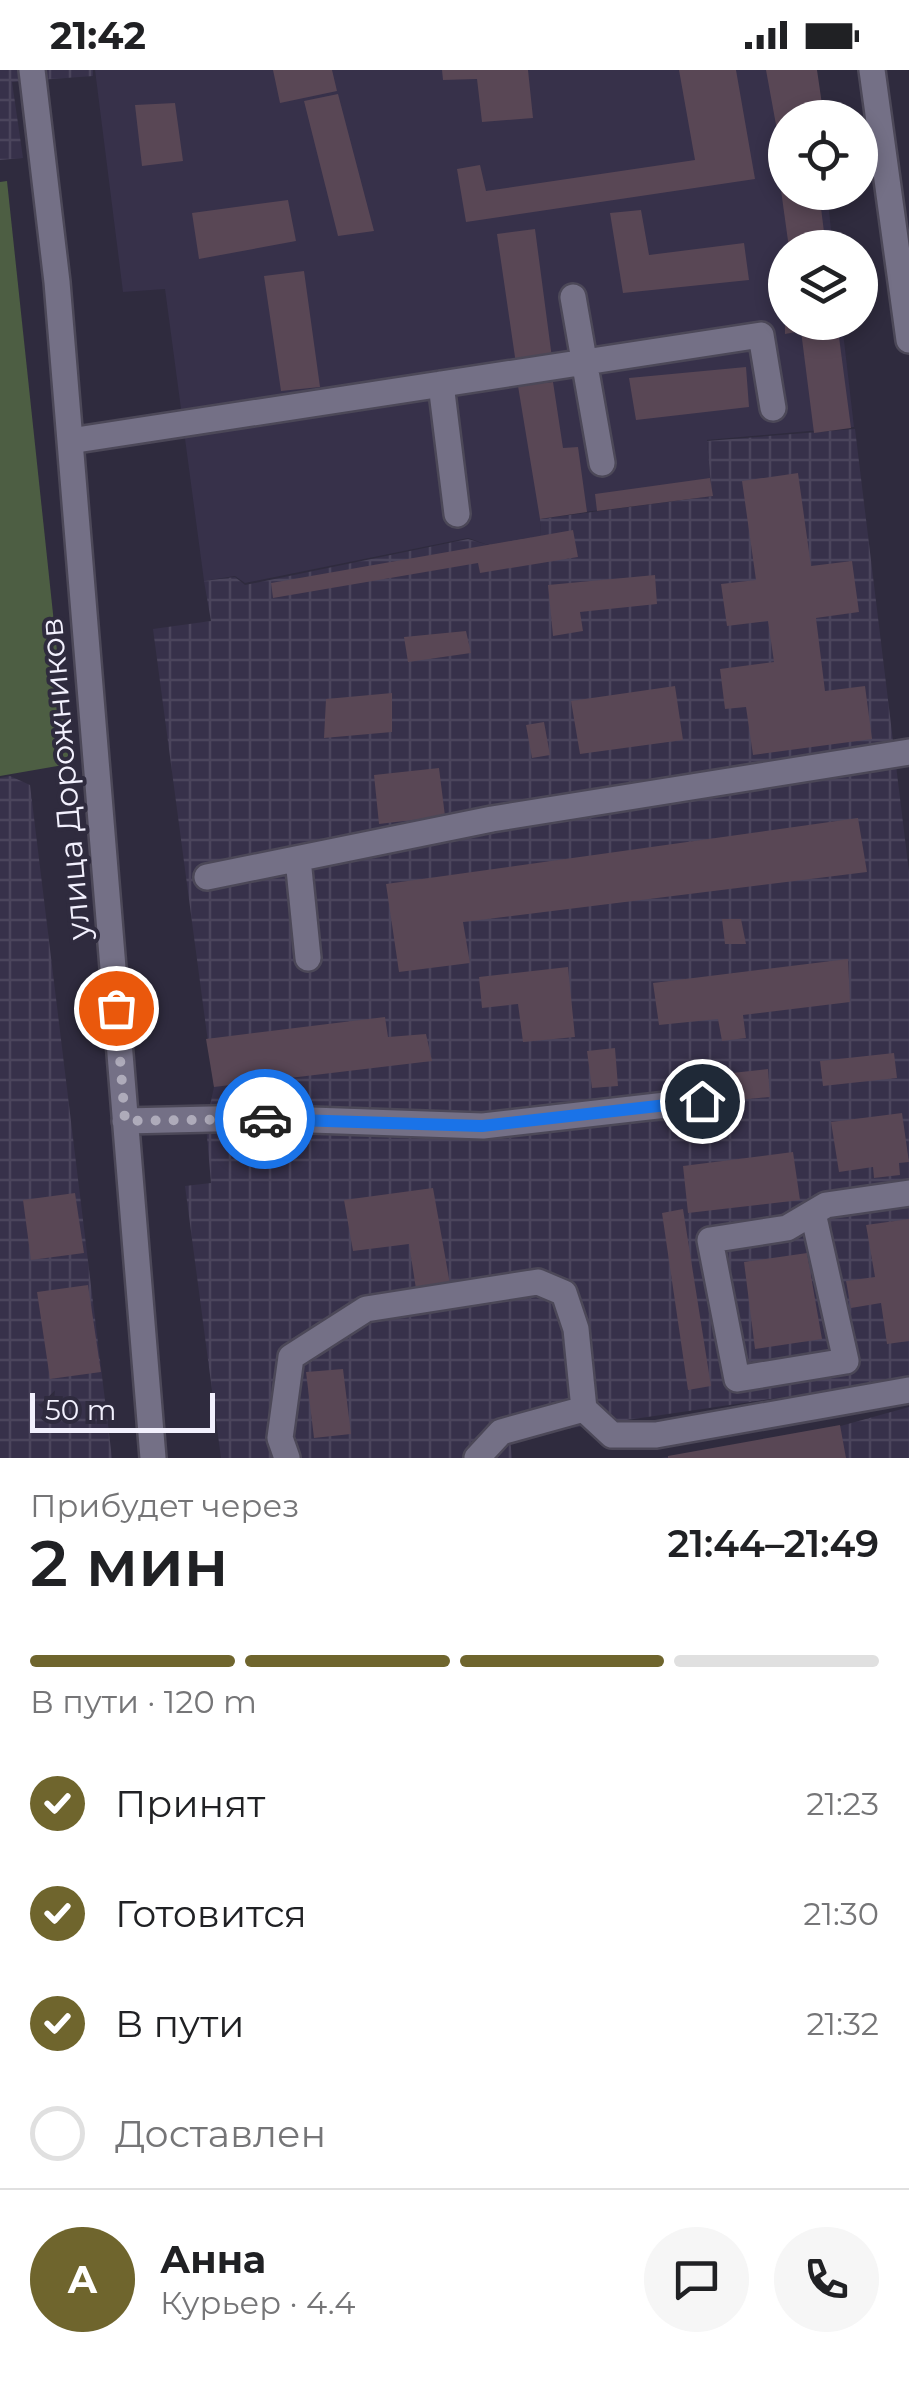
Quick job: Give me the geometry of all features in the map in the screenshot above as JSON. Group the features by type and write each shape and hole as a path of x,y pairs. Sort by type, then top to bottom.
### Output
{"street":[{"path":"872,70 909,340"},
{"name":"улица Дорожников","path":"35,82 70,440 153,1458"},
{"path":"574,297 602,463"},
{"path":"70,440 761,335 773,408"},
{"path":"441,384 457,514"},
{"path":"207,878 492,819 909,752"},
{"path":"298,859 308,958"},
{"path":"125,1121 254,1118 482,1126 702,1101"},
{"path":"813,1213 846,1361 737,1379 710,1240 787,1228 826,1205 909,1193"},
{"path":"287,1458 280,1438 292,1358 366,1308 538,1282 564,1293 576,1329 584,1409 612,1435 656,1435 909,1390"},
{"path":"477,1458 501,1432 584,1409"}],"shaded area":[{"path":"0,70 93,70 93,76 12,82 23,158 0,160"},
{"path":"95,70 812,70 795,100 768,100 768,210 829,210 831,230 768,230 768,340 844,340 854,427 707,440 712,495 540,518 541,536 488,545 468,538 245,583 235,576 204,581 165,289 123,292"},
{"path":"855,429 909,872 909,1379 510,1437 512,1458 221,1458 185,1186 211,1183 206,1125 214,1087 153,629 211,621 204,581 235,577 245,585 468,539 488,545 541,536 540,519 712,496 707,441"},
{"path":"10,776 30,785 112,1458 0,1458 0,778"},
{"path":"909,1407 909,1458 661,1458 837,1427"}],"green space":[{"path":"7,181 69,764 0,776 0,182"}],"building":[{"path":"273,70 332,70 337,91 280,103"},
{"path":"442,70 528,70 533,118 482,122 477,79 443,80"},
{"path":"679,70 736,70 755,179 466,222 457,169 480,165 486,191 695,160"},
{"path":"766,70 817,70 821,100 771,100"},
{"path":"338,94 374,231 338,236 304,101"},
{"path":"175,103 183,161 142,166 135,105"},
{"path":"288,200 296,241 199,259 192,213"},
{"path":"641,210 649,255 744,243 749,280 623,293 610,213"},
{"path":"784,210 821,210 824,230 787,230"},
{"path":"535,229 552,358 516,364 497,234"},
{"path":"304,271 320,387 281,391 264,276"},
{"path":"802,340 839,340 851,428 814,433"},
{"path":"746,367 749,407 636,420 629,378"},
{"path":"553,382 563,448 578,447 587,512 540,519 518,386"},
{"path":"798,473 811,566 852,561 859,612 816,618 825,691 865,686 872,739 753,755 746,707 725,709 720,669 774,662 768,621 727,626 721,584 756,580 742,481"},
{"path":"710,478 713,496 597,511 595,494"},
{"path":"573,530 578,557 480,573 478,563 273,598 271,583"},
{"path":"655,575 657,604 580,612 583,631 553,636 548,585"},
{"path":"466,631 471,653 408,662 404,637"},
{"path":"675,686 683,740 580,754 571,701"},
{"path":"392,693 392,732 324,738 326,699"},
{"path":"544,722 550,755 532,758 526,725"},
{"path":"439,768 445,816 379,824 374,775"},
{"path":"858,818 867,872 463,922 470,963 399,972 386,884"},
{"path":"722,919 741,919 746,944 725,944"},
{"path":"848,959 850,1002 743,1015 746,1038 722,1041 718,1019 659,1025 653,983"},
{"path":"568,967 575,1037 523,1042 518,1004 482,1008 479,977"},
{"path":"385,1017 388,1037 426,1034 432,1061 214,1087 206,1039"},
{"path":"615,1048 618,1086 592,1088 587,1051"},
{"path":"894,1053 897,1078 823,1086 820,1061"},
{"path":"768,1069 770,1097 726,1101 723,1074"},
{"path":"902,1113 909,1162 899,1163 900,1175 874,1178 873,1167 839,1172 831,1122"},
{"path":"793,1152 800,1200 688,1213 683,1166"},
{"path":"433,1188 450,1284 416,1289 409,1244 353,1251 344,1200"},
{"path":"75,1193 84,1253 31,1260 23,1200"},
{"path":"683,1209 711,1386 688,1390 662,1213"},
{"path":"909,1219 909,1341 887,1344 881,1303 851,1308 846,1281 875,1277 866,1225"},
{"path":"807,1253 822,1339 755,1349 744,1262"},
{"path":"88,1285 101,1372 50,1379 37,1292"},
{"path":"343,1369 351,1434 314,1438 306,1372"},
{"path":"840,1425 846,1458 668,1458 668,1456"}],"way so far":[{"path":"116,1008 125,1121 265,1119"}],"route":[{"path":"265,1119 482,1126 702,1101"}]}
